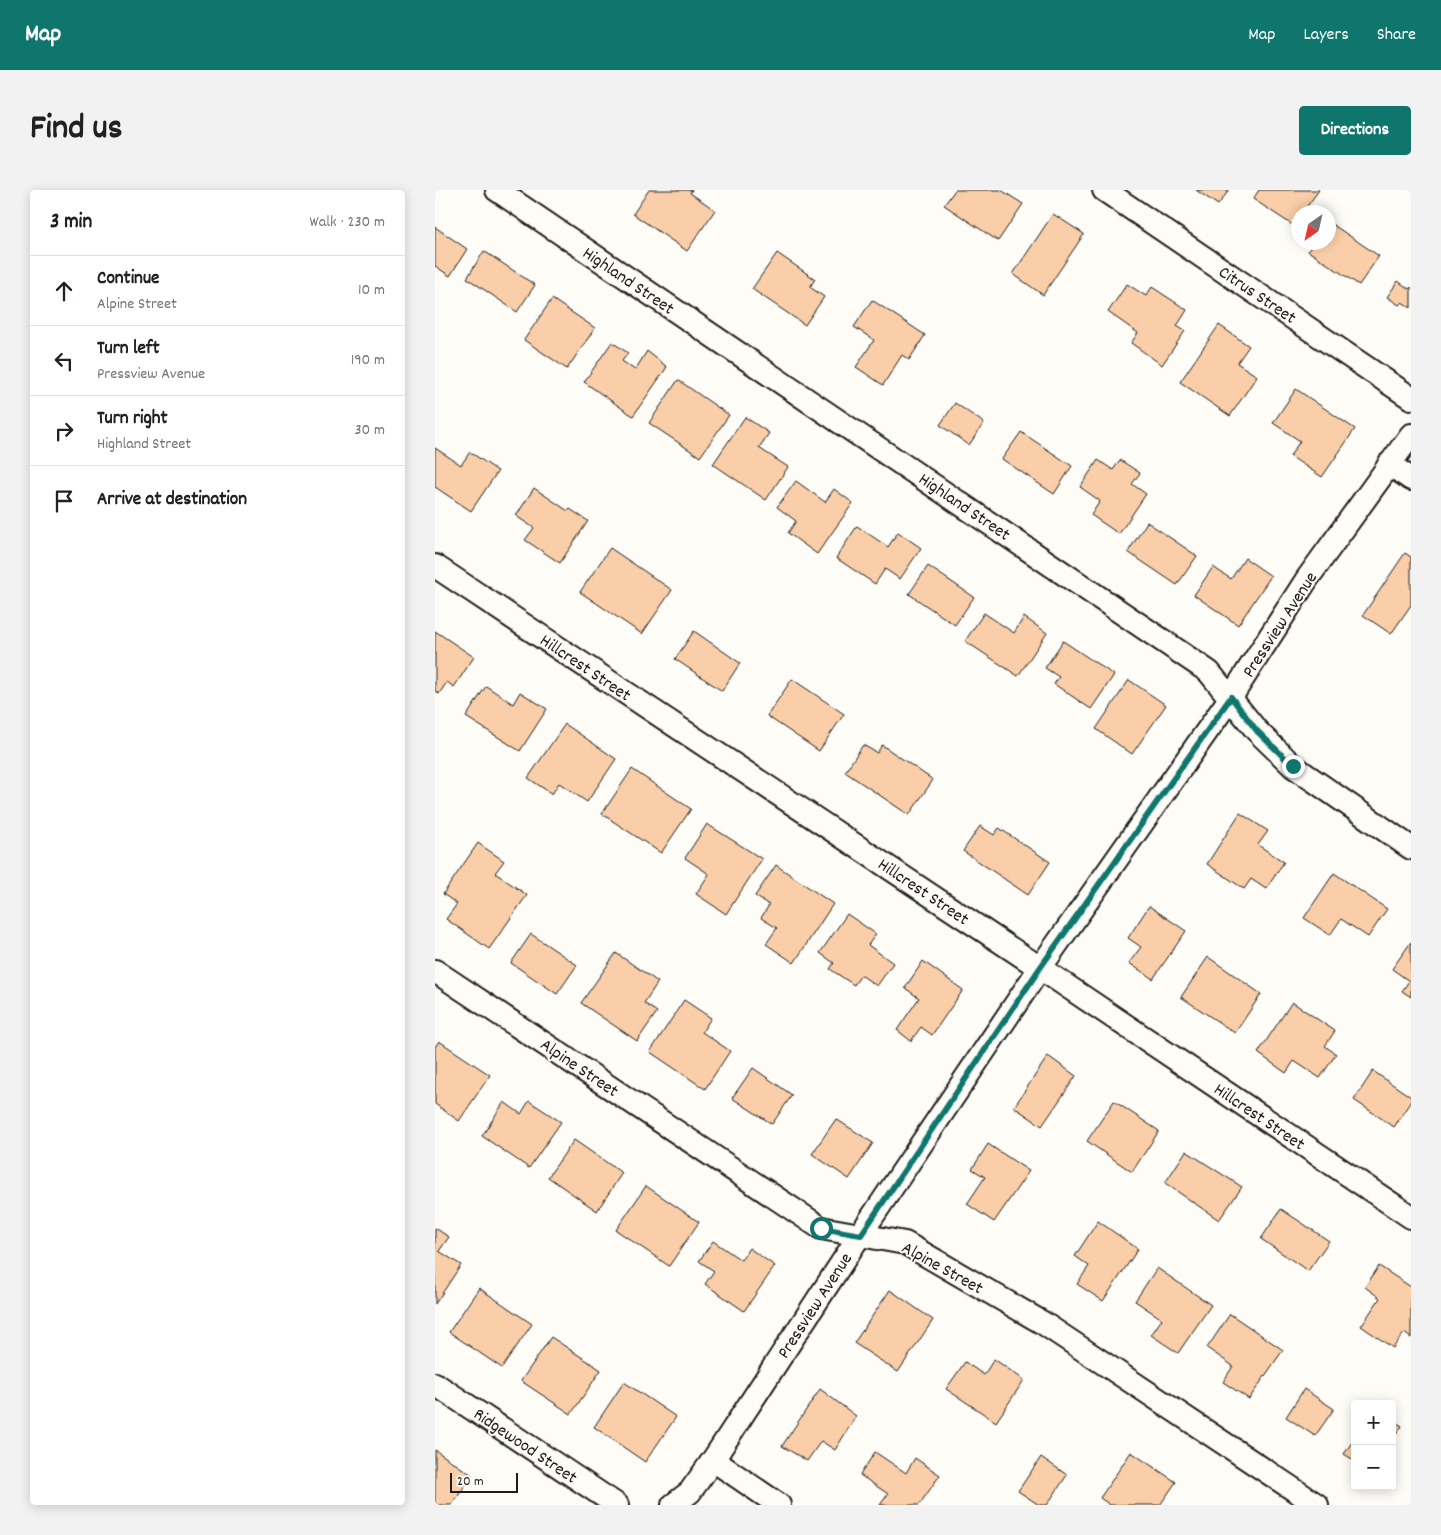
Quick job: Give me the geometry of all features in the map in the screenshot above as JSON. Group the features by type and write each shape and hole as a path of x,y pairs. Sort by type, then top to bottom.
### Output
{"street":[{"name":"Highland Street","path":"497,190 1209,672 1257,731 1293,766 1411,848"},
{"name":"Citrus Street","path":"1104,190 1411,398"},
{"name":"Pressview Avenue","path":"673,1505 690,1492 713,1460 1040,968 1231,697 1307,579 1411,435"},
{"path":"1389,464 1411,479"},
{"name":"Hillcrest Street","path":"435,566 1411,1217"},
{"name":"Alpine Street","path":"435,971 821,1228 905,1243 1043,1323 1317,1505"},
{"name":"Ridgewood Street","path":"435,1384 617,1505"},
{"path":"713,1460 779,1505"}],"building":[{"path":"649,190 692,190 690,193 715,210 687,251 633,214"},
{"path":"955,190 1001,190 1023,204 998,241 944,205"},
{"path":"1196,190 1229,190 1218,205"},
{"path":"1259,190 1319,190 1308,205 1291,205 1291,224 1253,199"},
{"path":"1053,214 1084,234 1043,295 1013,274"},
{"path":"435,227 467,249 450,276 435,266"},
{"path":"1336,227 1379,256 1359,285 1308,251 1336,250"},
{"path":"484,251 535,285 517,312 467,278"},
{"path":"777,253 815,279 810,287 824,297 805,325 752,289"},
{"path":"1398,281 1409,289 1411,287 1411,308 1402,302 1399,305 1387,297"},
{"path":"1127,284 1146,296 1152,287 1187,310 1177,326 1185,331 1162,365 1131,343 1138,333 1108,312"},
{"path":"552,299 595,328 567,369 524,340"},
{"path":"872,300 925,335 909,360 902,355 883,385 856,367 874,340 854,327"},
{"path":"1219,325 1249,346 1237,363 1257,376 1230,416 1180,382"},
{"path":"612,342 628,353 622,361 635,370 647,351 667,367 633,416 584,382"},
{"path":"678,380 729,415 700,457 649,423"},
{"path":"1296,389 1355,429 1322,477 1290,456 1300,441 1273,423"},
{"path":"955,403 984,423 969,445 940,425"},
{"path":"745,417 769,433 759,448 788,467 766,500 713,464"},
{"path":"1021,432 1072,466 1054,494 1002,459"},
{"path":"435,448 461,465 470,452 498,471 471,511 435,487"},
{"path":"1098,460 1113,470 1120,460 1140,473 1132,484 1146,494 1119,534 1091,515 1100,501 1080,487"},
{"path":"796,481 825,502 834,489 853,503 817,554 788,533 796,521 777,507"},
{"path":"534,488 568,511 570,509 588,521 560,563 525,540 534,528 516,516"},
{"path":"1147,522 1197,556 1177,585 1128,552"},
{"path":"857,526 888,547 898,532 921,548 900,579 885,569 875,584 836,558"},
{"path":"610,548 672,590 642,634 580,592"},
{"path":"1405,553 1411,557 1411,605 1391,634 1363,615"},
{"path":"1245,558 1271,576 1238,625 1194,595 1213,567 1231,579"},
{"path":"928,566 974,597 955,625 909,594"},
{"path":"984,613 1014,633 1024,617 1047,633 1018,676 965,641"},
{"path":"435,631 474,657 454,687 447,682 439,694 435,691"},
{"path":"694,631 740,663 722,691 675,659"},
{"path":"1063,641 1114,675 1091,709 1054,684 1059,677 1045,668"},
{"path":"792,679 844,714 819,751 767,716"},
{"path":"1129,680 1166,705 1132,754 1096,729"},
{"path":"486,686 513,704 520,692 547,709 520,751 466,717"},
{"path":"565,724 616,759 587,802 559,783 552,794 528,778"},
{"path":"863,745 877,753 882,745 933,780 909,815 845,772"},
{"path":"632,769 691,809 661,853 602,814"},
{"path":"1240,813 1268,831 1258,845 1284,862 1266,889 1251,879 1244,889 1207,864"},
{"path":"707,824 762,859 726,914 696,894 709,874 685,858"},
{"path":"980,826 994,835 999,828 1050,862 1028,895 963,851"},
{"path":"478,843 504,861 495,873 527,895 489,949 446,919 457,904 443,894"},
{"path":"776,865 833,904 794,963 766,944 777,928 761,918 769,905 755,896"},
{"path":"1334,873 1387,909 1368,937 1341,919 1330,935 1304,918"},
{"path":"1149,906 1186,931 1153,979 1129,963 1141,947 1128,938"},
{"path":"847,914 876,934 868,945 893,963 877,986 861,975 854,985 830,969 834,963 820,953"},
{"path":"531,934 577,965 557,994 511,963"},
{"path":"1411,942 1411,997 1402,991 1409,981 1392,969"},
{"path":"616,953 658,982 644,1003 657,1012 637,1041 581,1003"},
{"path":"1208,957 1261,994 1235,1033 1181,997"},
{"path":"923,961 963,990 932,1035 921,1027 911,1041 897,1030 919,998 905,988"},
{"path":"684,1000 711,1018 702,1032 730,1051 705,1089 650,1052"},
{"path":"1292,1002 1335,1031 1325,1046 1336,1054 1320,1078 1294,1061 1286,1073 1258,1053"},
{"path":"439,1041 490,1075 459,1121 435,1104 435,1047"},
{"path":"1048,1056 1076,1076 1042,1126 1014,1107"},
{"path":"753,1068 792,1095 772,1124 732,1098"},
{"path":"1373,1071 1411,1097 1411,1101 1394,1127 1354,1100"},
{"path":"529,1101 561,1122 529,1168 482,1136 504,1102 521,1114"},
{"path":"1114,1101 1159,1131 1132,1172 1087,1141"},
{"path":"836,1119 873,1143 849,1179 812,1154"},
{"path":"574,1140 622,1173 597,1211 548,1177"},
{"path":"988,1144 1029,1171 994,1222 967,1204 985,1177 972,1169"},
{"path":"1186,1151 1242,1187 1219,1220 1165,1183"},
{"path":"646,1186 699,1222 669,1266 616,1230"},
{"path":"1281,1209 1329,1241 1308,1271 1261,1239"},
{"path":"1098,1221 1138,1249 1103,1301 1077,1284 1089,1266 1075,1256"},
{"path":"435,1228 449,1237 439,1251 461,1265 435,1304"},
{"path":"713,1241 741,1260 749,1248 775,1266 744,1311 705,1284 714,1271 699,1261"},
{"path":"1379,1266 1411,1287 1411,1338 1404,1333 1393,1348 1361,1326 1380,1298 1365,1287"},
{"path":"1157,1268 1211,1305 1178,1353 1151,1335 1162,1319 1135,1301"},
{"path":"479,1288 532,1324 502,1368 449,1332"},
{"path":"890,1290 933,1320 898,1372 854,1343"},
{"path":"1230,1314 1283,1350 1249,1399 1223,1382 1233,1366 1207,1348"},
{"path":"551,1337 601,1370 571,1414 521,1381"},
{"path":"994,1359 1024,1380 996,1422 946,1389 965,1362 984,1375"},
{"path":"624,1382 676,1417 645,1462 594,1427"},
{"path":"820,1389 856,1416 835,1450 821,1441 807,1461 782,1446"},
{"path":"1304,1389 1334,1409 1315,1436 1286,1417"},
{"path":"1396,1422 1402,1426 1396,1434"},
{"path":"1351,1444 1351,1458 1344,1454"},
{"path":"435,1450 472,1475 452,1505 435,1505"},
{"path":"875,1452 906,1473 915,1458 940,1475 919,1505 880,1505 888,1494 860,1475"},
{"path":"1131,1452 1176,1482 1160,1505 1110,1505 1100,1498"},
{"path":"1041,1457 1067,1475 1047,1505 1039,1505 1018,1491"}],"route":[{"path":"821,1228 861,1235 1040,968 1231,697 1257,731 1293,766"}]}
